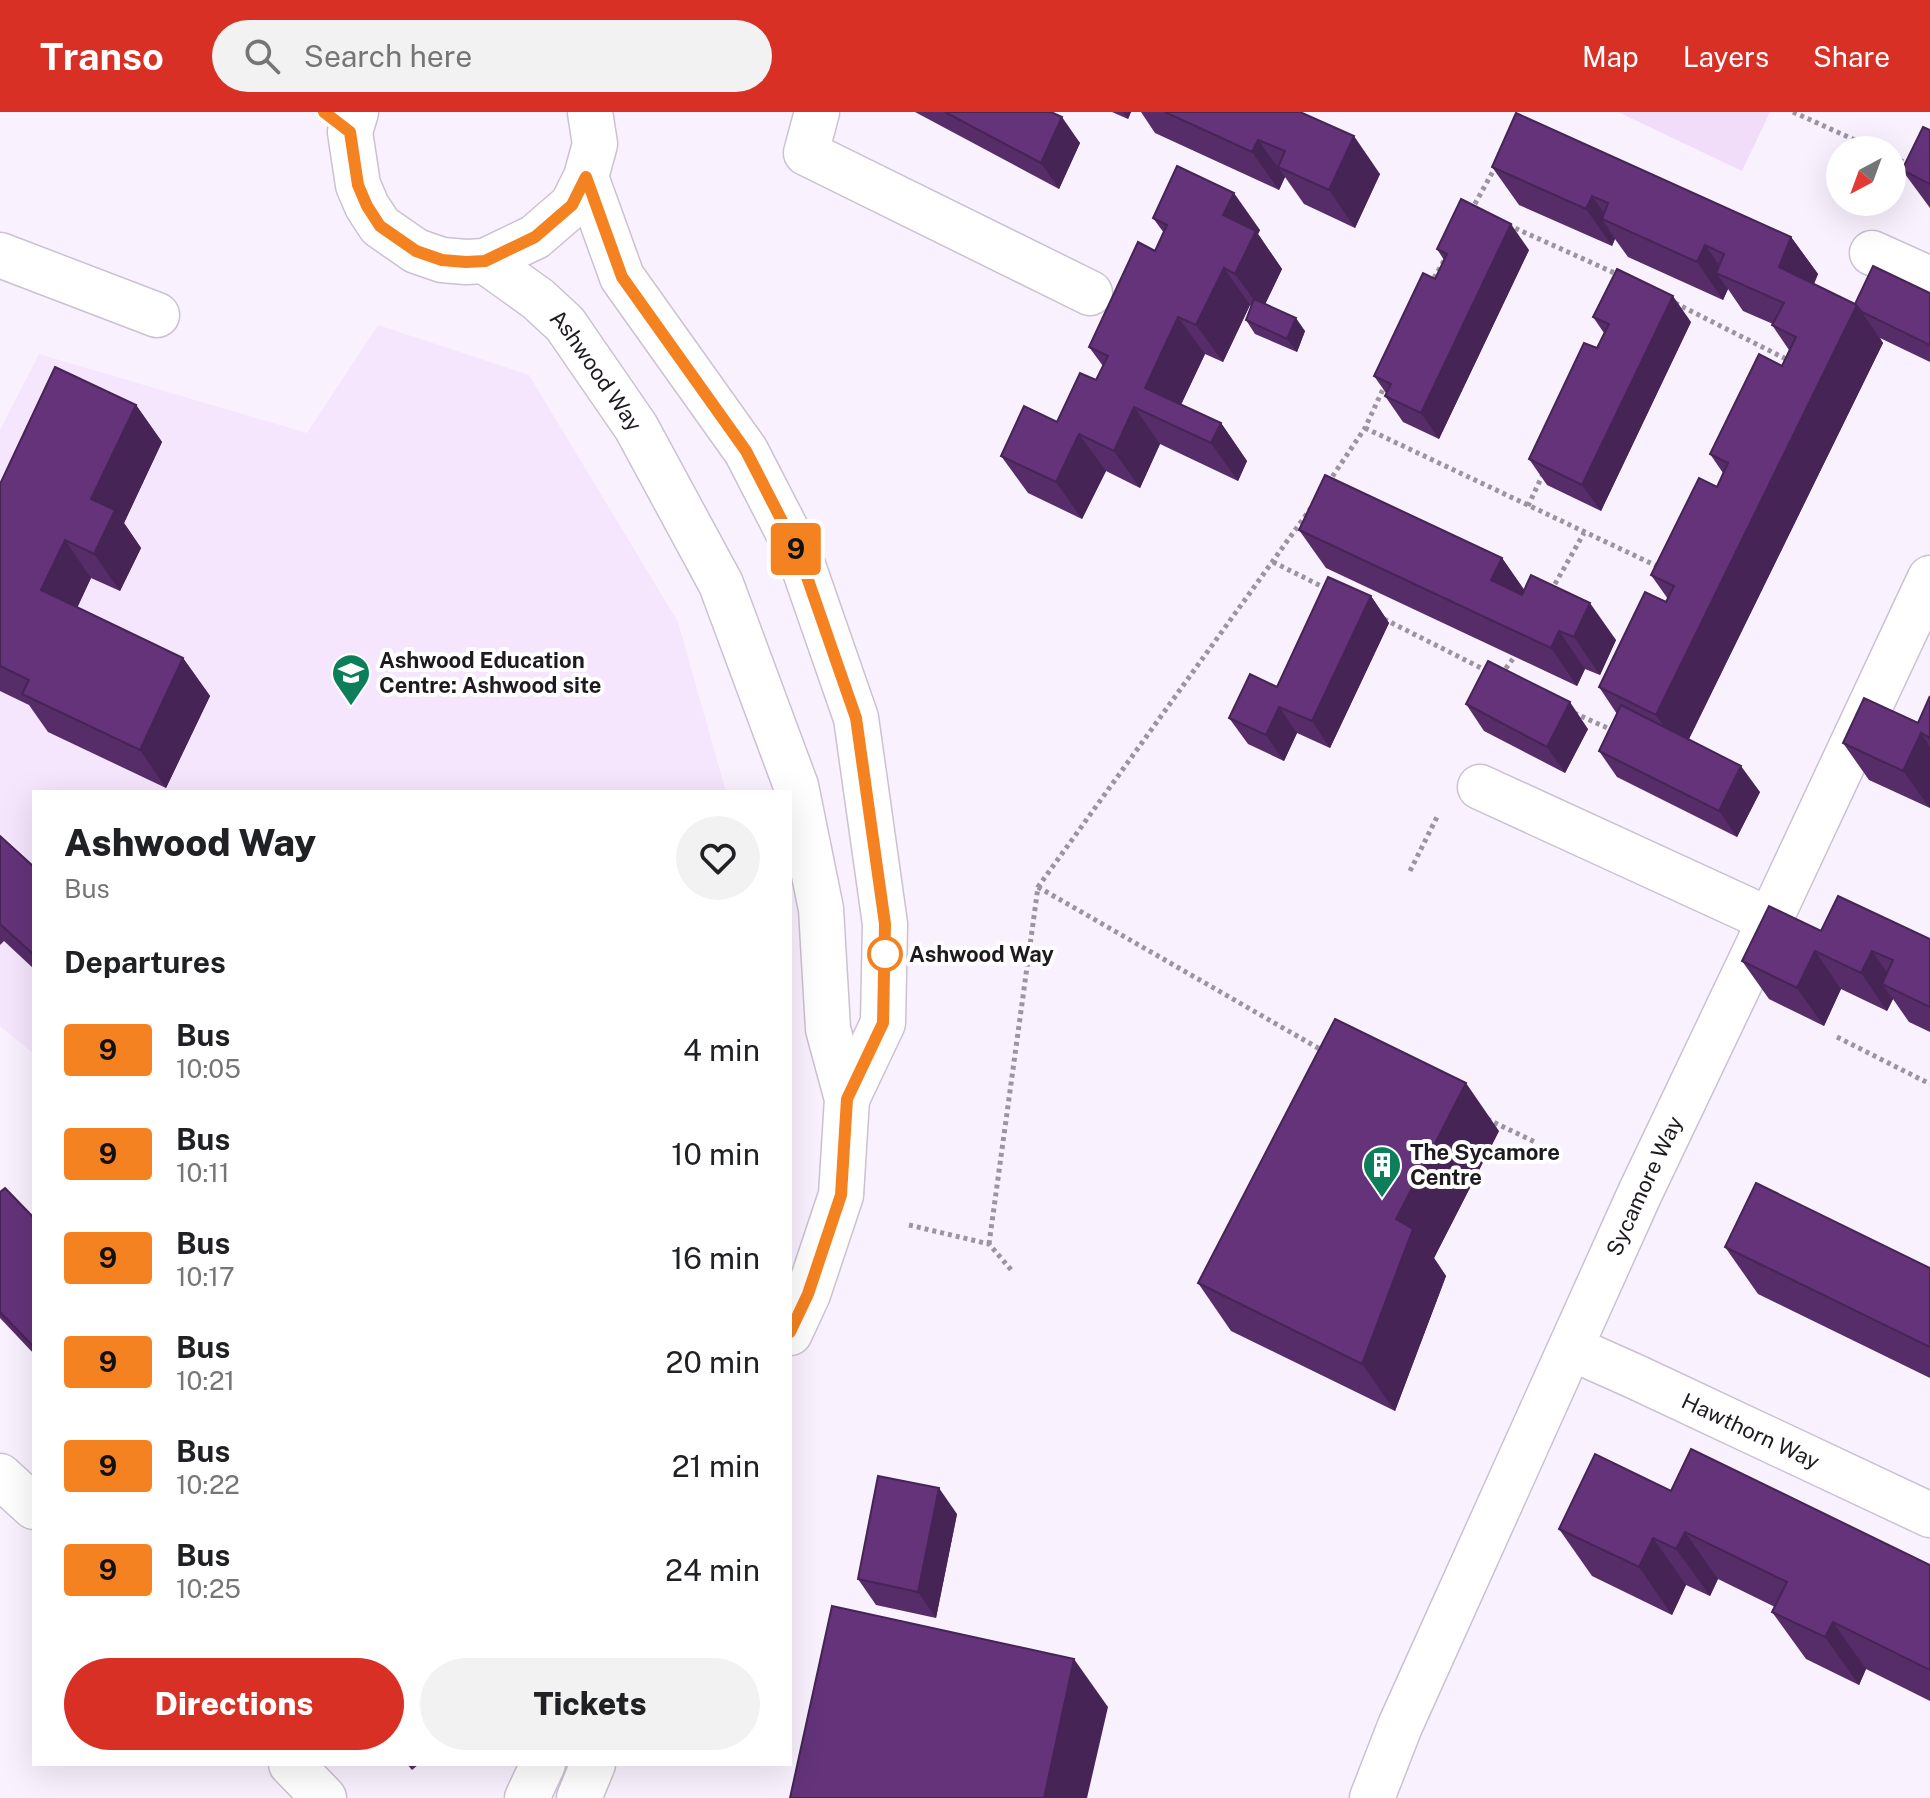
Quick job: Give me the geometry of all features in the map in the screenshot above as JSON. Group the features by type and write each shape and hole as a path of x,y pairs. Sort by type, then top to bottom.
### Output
{"street":[{"path":"343,119 358,185 380,226 416,251 454,261 485,261 535,237 572,205 586,177 595,144 590,112"},
{"path":"817,112 806,153 1090,293"},
{"name":"Ashwood Way","path":"586,177 622,277 746,451 799,554 856,718 885,924 884,993 883,1023 847,1099"},
{"path":"1872,253 1930,279"},
{"path":"0,255 157,315"},
{"name":"Ashwood Way","path":"485,261 538,299 565,324 636,427 721,584 796,786 821,909 828,1029 847,1099 841,1195 808,1294 792,1329"},
{"name":"Sycamore Way","path":"1372,1798 1406,1711 1555,1378 1930,578"},
{"path":"1480,787 1770,920"},
{"name":"Hawthorn Way","path":"1571,1348 1930,1515"},
{"path":"0,1476 32,1505"},
{"path":"293,1766 324,1798"},
{"path":"527,1798 542,1766"},
{"path":"579,1798 592,1766"}],"path":[{"path":"1793,112 1846,136"},
{"path":"1465,222 1503,154"},
{"path":"1906,163 1916,167"},
{"path":"1501,222 1631,280"},
{"path":"1429,287 1451,248"},
{"path":"1670,300 1788,360 1795,349"},
{"path":"1324,489 1365,428 1391,372"},
{"path":"1365,428 1663,569"},
{"path":"1528,506 1548,464"},
{"path":"989,1244 1038,887 1315,501"},
{"path":"1547,599 1584,533"},
{"path":"1273,562 1330,591"},
{"path":"1372,612 1499,677"},
{"path":"1569,711 1611,731 1618,717"},
{"path":"1038,887 1331,1056"},
{"path":"1837,1037 1930,1084"},
{"path":"1480,1115 1537,1143"},
{"path":"909,1225 989,1244 1013,1272"}],"shaded area":[{"path":"1618,112 1770,112 1742,171"},
{"name":"Ashwood Education Centre: Ashwood site","path":"378,325 529,375 678,622 725,790 32,790 32,1052 0,1026 0,430 39,354 307,433"}],"building":[{"path":"945,112 1051,112 1062,117 1041,163"},
{"path":"1165,112 1300,112 1354,136 1329,190 1278,167 1285,151 1258,140 1252,152"},
{"path":"1516,113 1791,237 1779,267 1857,305 1656,715 1599,687 1645,592 1666,602 1674,586 1651,575 1699,478 1717,487 1728,463 1710,454 1759,354 1782,366 1796,337 1772,325 1784,303 1716,273 1724,254 1705,245 1697,262 1602,219 1608,203 1592,196 1586,209 1492,167"},
{"path":"1923,127 1930,130 1930,184 1906,172 1906,162"},
{"path":"1177,166 1234,193 1223,215 1256,231 1235,274 1224,268 1196,325 1178,317 1145,388 1221,423 1211,443 1134,407 1114,451 1079,434 1056,482 1001,456 1024,406 1057,422 1080,373 1096,380 1108,356 1089,347 1138,242 1155,251 1167,225 1153,218"},
{"path":"1461,199 1511,224 1421,413 1385,396 1391,384 1374,376 1423,273 1435,279 1447,254 1437,249"},
{"path":"1873,266 1930,293 1930,345 1862,312 1855,304"},
{"path":"1617,269 1673,296 1582,485 1529,459 1584,343 1597,348 1609,324 1593,317"},
{"path":"1254,299 1296,318 1287,339 1246,320"},
{"path":"55,367 136,405 91,499 115,510 94,554 65,540 41,590 183,658 140,750 22,694 29,680 0,666 0,484"},
{"path":"1325,475 1502,558 1491,580 1522,595 1531,575 1590,603 1574,637 1559,631 1551,648 1299,530"},
{"path":"1328,577 1371,596 1312,721 1279,707 1266,735 1229,718 1250,674 1277,687"},
{"path":"1488,661 1570,702 1547,747 1466,704"},
{"path":"1930,696 1930,738 1921,733 1903,771 1843,743 1864,698 1918,723"},
{"path":"1621,705 1741,766 1719,811 1599,751"},
{"path":"0,836 32,865 32,953 0,924"},
{"path":"1838,896 1930,939 1930,1007 1882,984 1893,960 1872,951 1861,973 1815,951 1797,988 1742,961 1769,906 1821,931"},
{"name":"The Sycamore Centre","path":"1335,1019 1466,1083 1396,1219 1413,1229 1362,1364 1198,1283"},
{"path":"1756,1183 1930,1268 1930,1347 1725,1247"},
{"path":"5,1188 32,1216 32,1345 0,1312 0,1192"},
{"path":"1691,1449 1930,1565 1930,1670 1833,1622 1825,1637 1772,1612 1787,1582 1685,1532 1676,1549 1653,1538 1639,1567 1559,1529 1595,1454 1671,1491"},
{"path":"878,1476 939,1488 918,1592 858,1579"},
{"path":"832,1606 1074,1659 1044,1798 790,1798"}],"bus line":[{"name":"9","path":"324,112 350,132 358,185 380,226 416,251 442,260 485,261 535,237 572,205 586,177 622,277 746,451 799,554 856,718 885,924 885,949 883,1023 847,1099 841,1195 808,1294 792,1328"}],"place":[{"name":"Ashwood Education Centre: Ashwood site","path":"351,707"},
{"name":"Ashwood Way","path":"885,954"},
{"name":"The Sycamore Centre","path":"1382,1199"}]}
